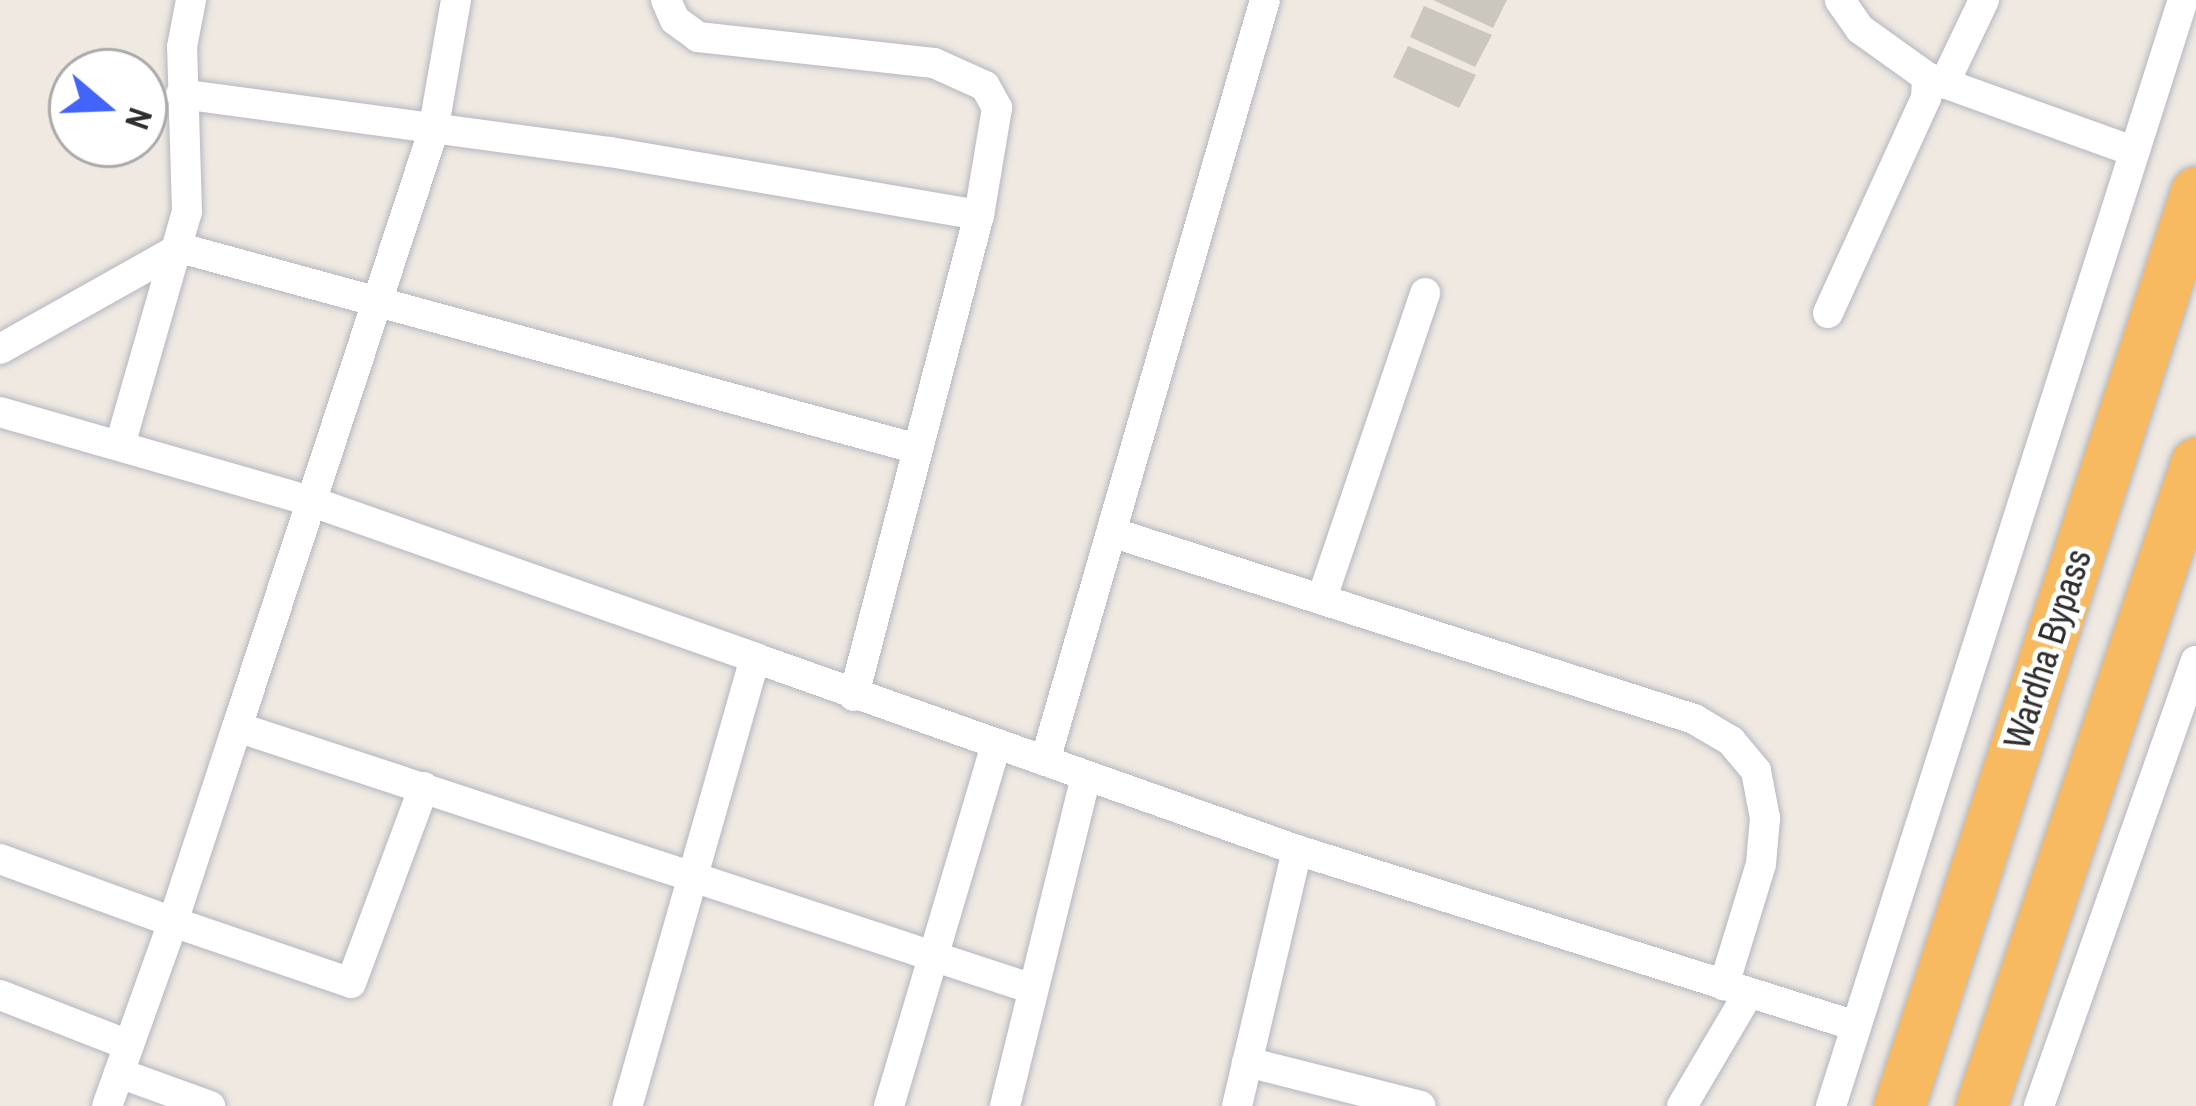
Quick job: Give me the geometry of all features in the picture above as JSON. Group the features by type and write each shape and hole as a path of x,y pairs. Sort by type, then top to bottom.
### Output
{"highway":[{"name":"Wardha Bypass","path":"1899,1106 2196,192"},
{"path":"1981,1106 2196,463"}],"street":[{"path":"120,445 180,248 189,175 182,94 191,0"},
{"path":"107,1106 381,300 433,132 456,0"},
{"path":"667,0 675,20 698,37 934,63 985,86 997,109 980,215 854,696"},
{"path":"1045,760 1265,0"},
{"path":"1840,0 1860,29 1935,81 2133,151"},
{"path":"1828,313 1935,81 1984,0"},
{"path":"1831,1106 2183,0"},
{"path":"182,94 433,132 610,152 980,215"},
{"path":"0,349 180,248 918,449"},
{"path":"1322,598 1425,293"},
{"path":"0,412 310,501 1297,850 1856,1026"},
{"path":"1114,533 1694,718 1731,741 1756,771 1766,818 1761,864 1736,989 1682,1106"},
{"path":"627,1106 755,658"},
{"path":"1996,1058 2048,1096 2196,661"},
{"path":"237,727 1033,989"},
{"path":"889,1106 930,954 996,744"},
{"path":"1005,1106 1086,777"},
{"path":"0,859 351,983 424,788"},
{"path":"1237,1106 1297,850"},
{"path":"0,995 209,1106"},
{"path":"1247,1062 1421,1106"}],"building":[{"path":"1433,0 1507,0 1493,28"},
{"path":"1424,6 1492,35 1475,67 1410,37"},
{"path":"1408,46 1476,75 1459,108 1393,77"}]}
